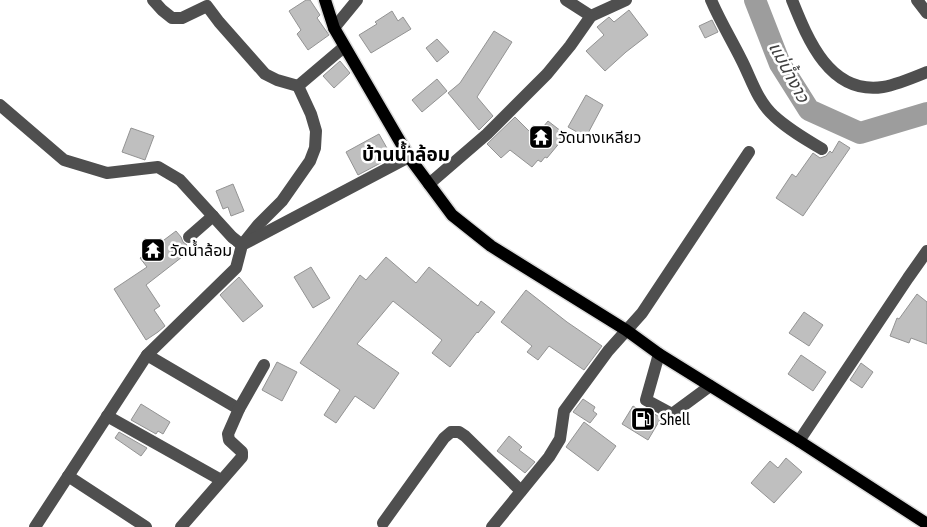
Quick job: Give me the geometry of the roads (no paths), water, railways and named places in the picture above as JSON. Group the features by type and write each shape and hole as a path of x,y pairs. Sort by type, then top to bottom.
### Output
{"main road":[{"path":"325,0 334,28 409,157 452,215 491,246 626,330 659,354 799,441 927,524"}],"street":[{"path":"35,527 147,355 236,268 242,245 258,225 282,201 310,161 315,148 316,131 311,114 298,86 277,80 265,74 207,6 182,18 172,18 153,0"},
{"path":"334,28 358,0"},
{"path":"566,0 591,16"},
{"path":"429,184 487,134 547,74 591,16 626,0"},
{"path":"712,0 717,15 742,60 760,100 773,115 798,134 822,148"},
{"path":"792,0 803,28 816,51 831,71 848,82 864,88 884,87 927,72"},
{"path":"917,0 927,13"},
{"path":"298,86 344,46"},
{"path":"0,105 64,160 107,173 158,167 180,180 232,238 242,245"},
{"path":"492,527 549,457 560,439 564,411 608,351 642,313 749,152"},
{"path":"242,245 409,157"},
{"path":"189,237 213,216"},
{"path":"799,441 927,251"},
{"path":"659,354 646,400 672,414 710,386"},
{"path":"147,355 240,409"},
{"path":"181,527 242,457 242,452 230,440 228,434 264,365"},
{"path":"107,416 221,480"},
{"path":"383,523 444,438 451,432 459,432 465,436 521,491"},
{"path":"68,476 146,527"}],"waterway":[{"name":"แม่น้ำงาว","path":"755,0 780,64 809,110 860,133 927,113"}],"place":[{"name":"วัดนางเหลียว","path":"541,137"},
{"name":"วัดน้ำล้อม","path":"153,250"},
{"name":"Shell","path":"643,419"}],"district":[{"name":"บ้านน้ำล้อม","path":"406,154"}]}
